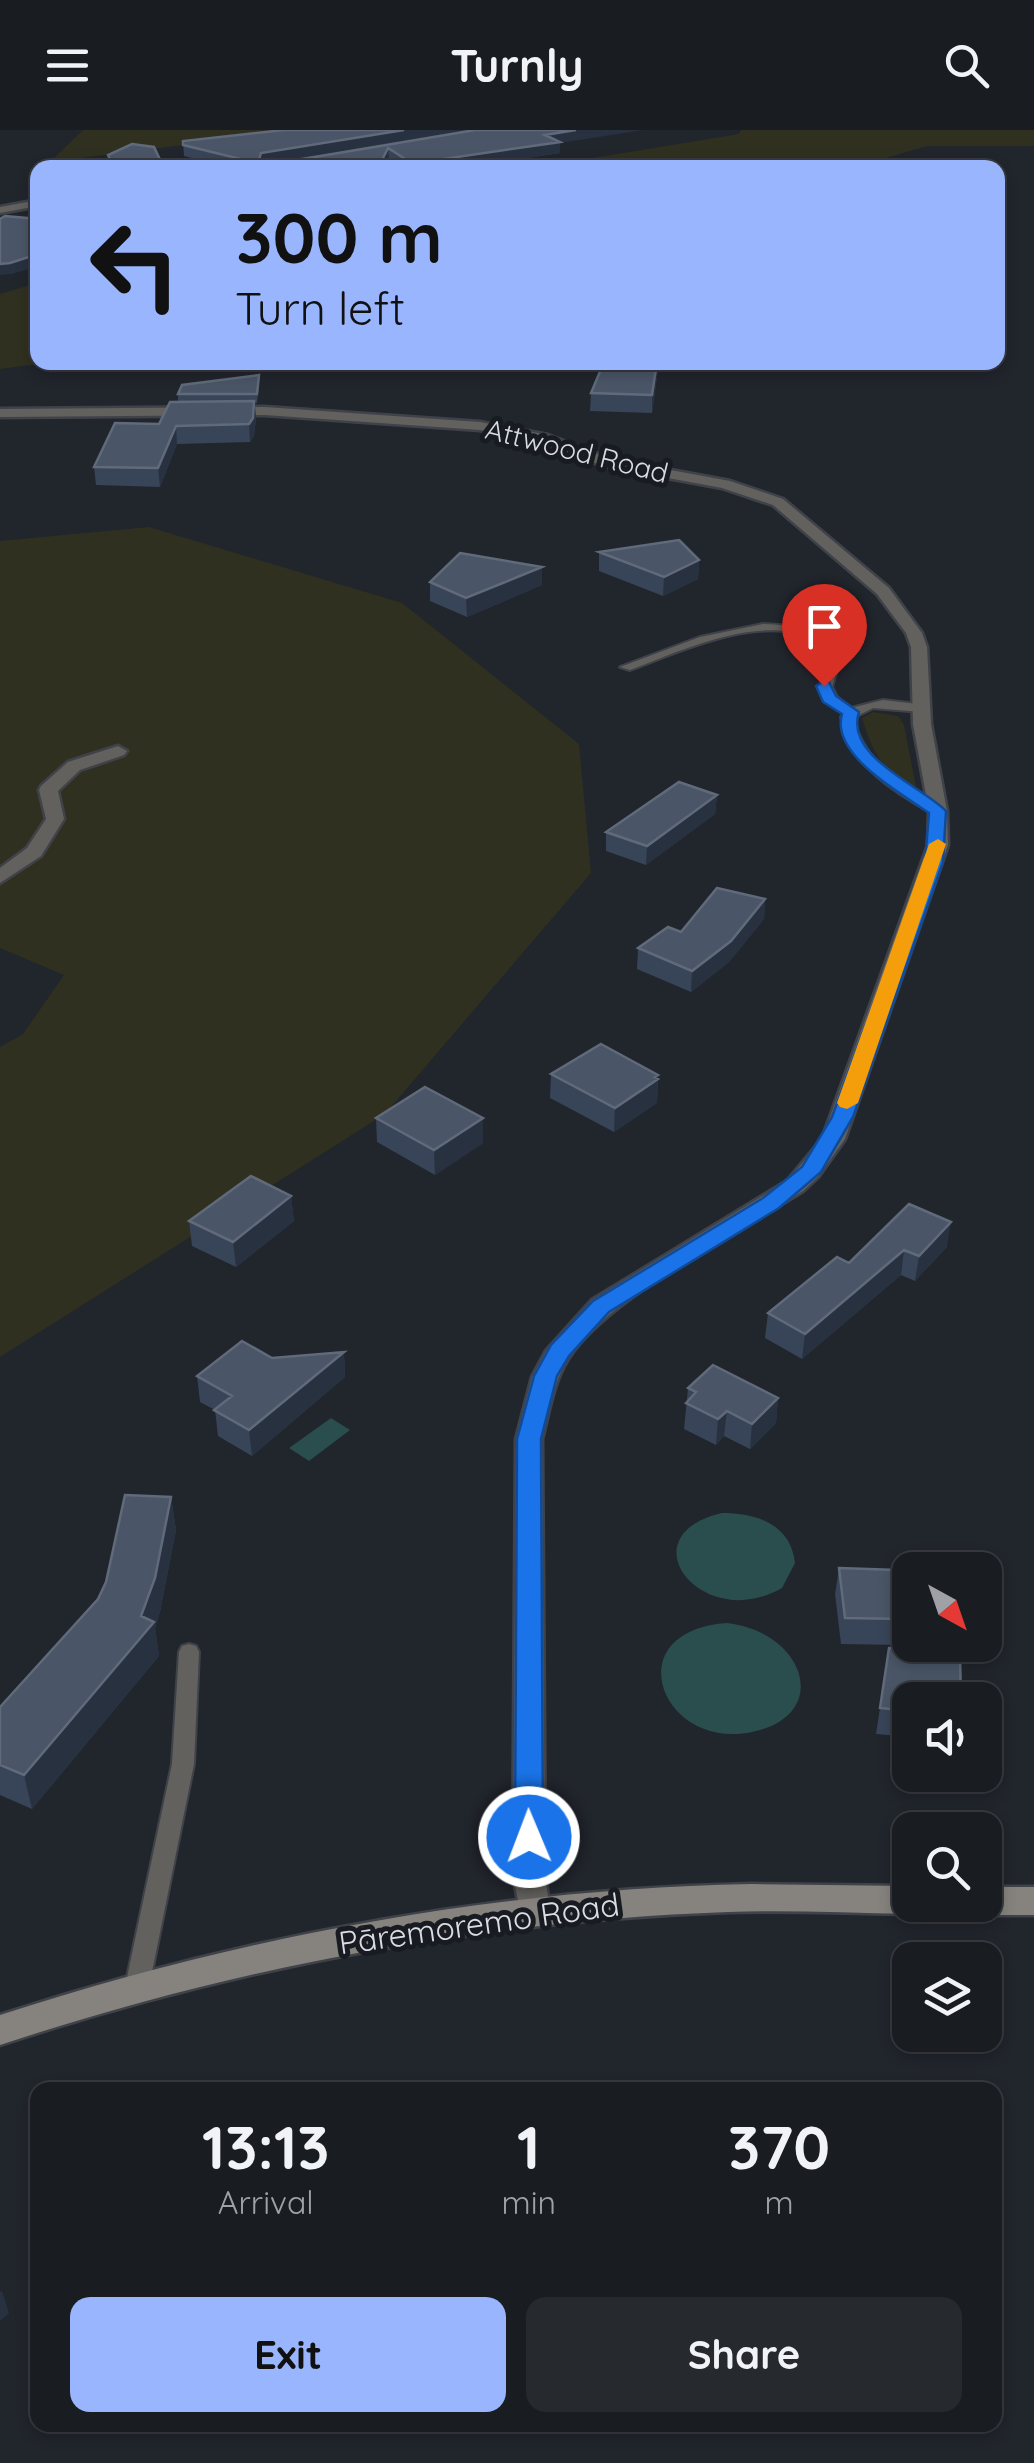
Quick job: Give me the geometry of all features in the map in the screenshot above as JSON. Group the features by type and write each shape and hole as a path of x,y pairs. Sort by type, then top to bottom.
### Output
{"street":[{"path":"0,210 30,204"},
{"name":"Attwood Road","path":"0,413 265,411 480,426 543,438 622,466 756,492 795,512 871,580 902,613 919,647 922,708 938,811 938,846 842,1117 810,1172 771,1203 601,1306 560,1351 546,1376 529,1439 529,1856 534,1910"},
{"path":"0,877 34,852 55,819 48,790 74,766 118,750"},
{"name":"Pāremoremo Road","path":"0,2030 137,1987 343,1942 534,1910 732,1898 892,1900"},
{"path":"1002,1901 1034,1901"}],"lane":[{"path":"626,666 720,635 780,628 810,634 836,652 824,686 828,699 851,712"},
{"path":"922,708 871,704 851,712 848,721 854,744 872,765 938,811"},
{"path":"137,1987 183,1764 190,1652"}],"shaded area":[{"path":"83,130 300,130 66,160 52,160"},
{"path":"741,130 1034,130 1034,146 927,146 880,160 581,160 739,134"},
{"path":"30,285 30,365 0,369 0,294"},
{"path":"149,527 402,603 579,744 591,873 385,1114 0,1357 0,1047 23,1034 64,975 0,948 0,541"},
{"path":"873,712 898,716 904,725 916,787 887,768 875,751 862,718"},
{"path":"331,1418 350,1430 309,1461 289,1448"},
{"path":"722,1513 747,1515 770,1523 787,1539 795,1563 782,1588 753,1599 726,1599 702,1591 686,1576 677,1559 679,1541 693,1525"},
{"path":"727,1623 775,1641 791,1657 799,1675 800,1692 793,1709 777,1723 752,1732 720,1733 694,1724 675,1708 663,1688 662,1666 671,1646 692,1631"}],"building":[{"path":"284,130 404,130 261,153 259,160 183,145 183,141"},
{"path":"475,130 576,130 545,135 560,142 437,160 407,160 388,148 382,160 297,160"},
{"path":"132,144 154,147 160,160 110,160 108,155"},
{"path":"30,218 30,257 0,264 0,219"},
{"path":"601,370 656,370 652,395 591,393"},
{"path":"259,375 257,394 178,394 182,385"},
{"path":"254,401 249,424 176,426 158,468 94,467 115,423 159,424 170,402"},
{"path":"679,540 699,560 664,577 599,552"},
{"path":"460,553 542,567 466,598 430,582"},
{"path":"679,782 717,795 647,846 606,832"},
{"path":"717,888 765,899 731,941 692,971 638,948 668,927 681,932"},
{"path":"601,1044 658,1075 658,1079 615,1108 551,1074"},
{"path":"425,1087 483,1118 434,1150 376,1118"},
{"path":"251,1176 291,1196 233,1242 189,1221"},
{"path":"909,1204 951,1222 919,1256 904,1250 805,1334 768,1313 837,1257 849,1263"},
{"path":"242,1341 272,1358 344,1352 249,1430 214,1410 232,1396 197,1376"},
{"path":"713,1365 778,1398 752,1424 727,1411 718,1419 686,1403 696,1392 688,1388"},
{"path":"125,1495 171,1497 155,1578 141,1616 154,1622 24,1775 0,1765 0,1707 98,1599 106,1582"},
{"path":"839,1568 892,1570 892,1619 845,1618"},
{"path":"889,1648 892,1662 960,1662 961,1682 892,1682 892,1709 880,1708"}],"slow traffic":[{"path":"847,1103 938,844"}],"route":[{"path":"529,1837 529,1439 546,1376 560,1351 601,1306 771,1203 810,1172 842,1117 934,862 938,811 894,784 872,765 854,744 848,721 851,712 828,699 824,686"}]}
